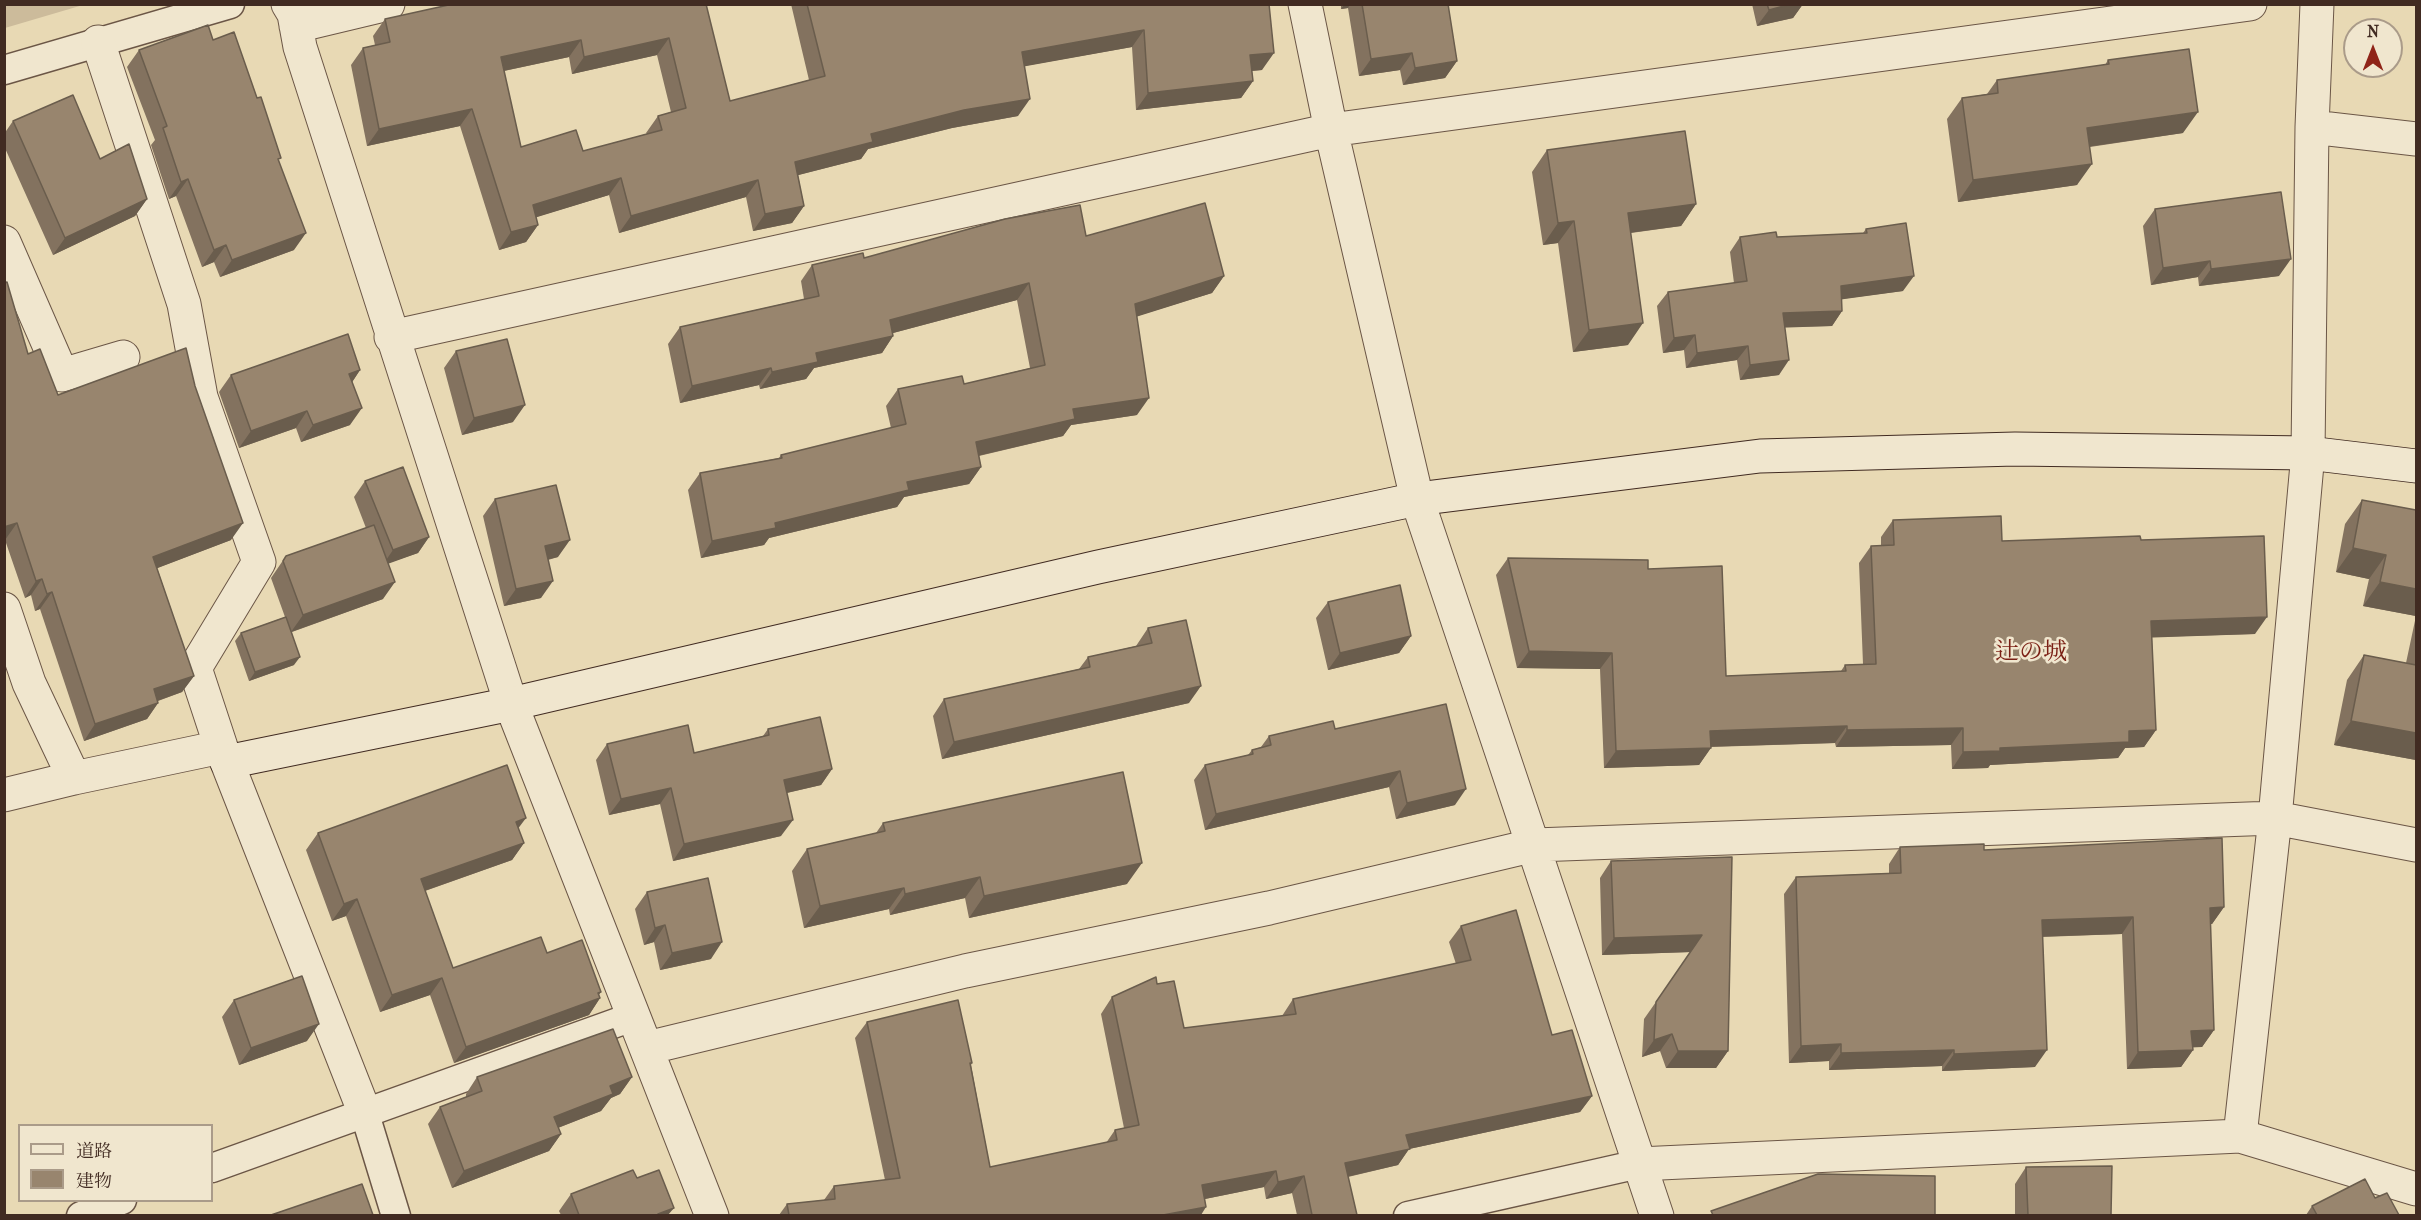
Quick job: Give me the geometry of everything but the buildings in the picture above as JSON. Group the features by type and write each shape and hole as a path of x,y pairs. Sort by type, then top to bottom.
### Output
{"street":[{"path":"388,4 292,15 300,47 392,338 511,704 712,1215"},
{"path":"1305,4 1331,130 1417,499 1657,1215"},
{"path":"392,338 1331,130 2250,4"},
{"path":"2240,1136 2276,819 2308,453 2312,127 2317,4"},
{"path":"98,42 184,304 201,397 259,562 195,668 224,755 364,1111"},
{"path":"2312,127 2416,139"},
{"path":"4,242 62,375 123,357"},
{"path":"4,795 74,778 224,755 511,704 1098,567 1417,499 1760,456 2015,449 2308,453 2416,466"},
{"path":"4,609 29,683 74,778"},
{"path":"647,1048 965,971 1269,908 1535,846 2276,819 2416,845"},
{"path":"1639,1164 2240,1136 2416,1189"}],"lane":[{"path":"4,70 230,4"},
{"path":"213,1168 364,1111 635,1016"},
{"path":"364,1111 396,1215"},
{"path":"1408,1215 1639,1164"},
{"path":"81,1215 117,1202"}],"shaded area":[{"path":"5,4 83,4 83,5 5,28"}],"district":[{"name":"辻の城","path":"2031,653"}]}
